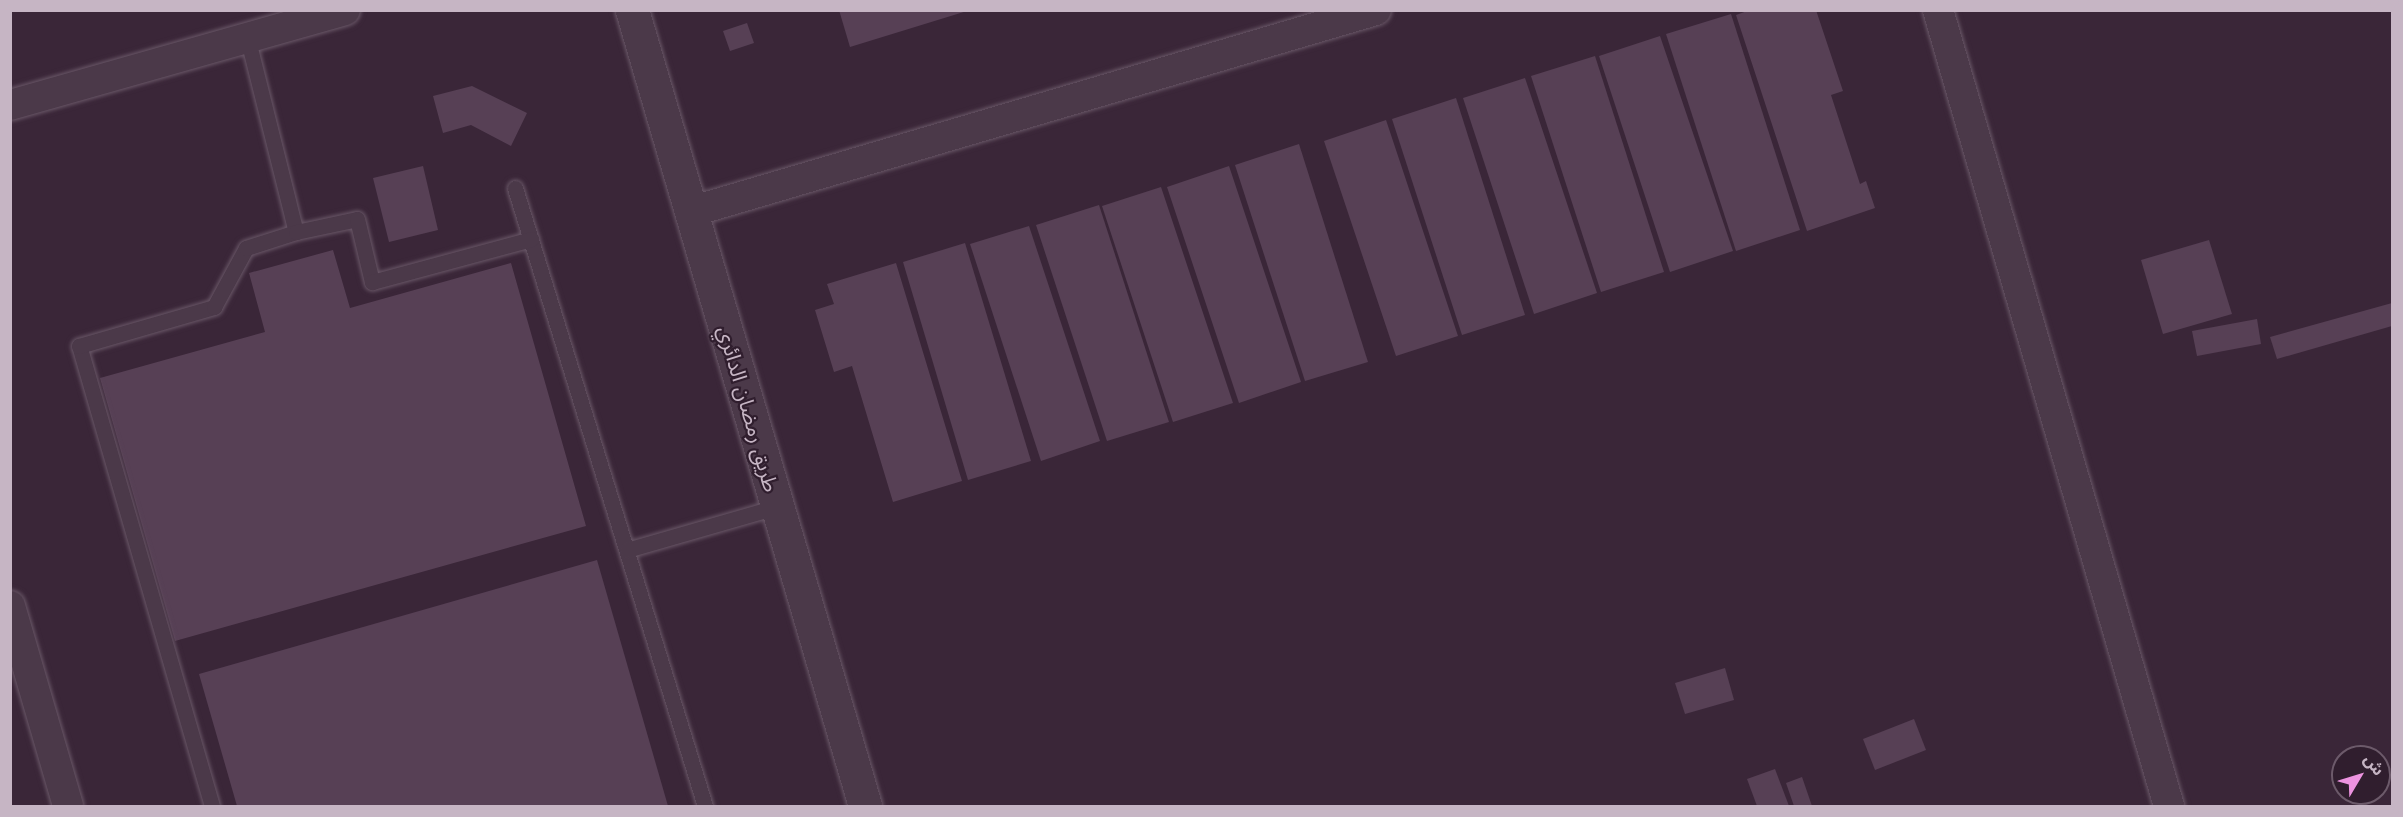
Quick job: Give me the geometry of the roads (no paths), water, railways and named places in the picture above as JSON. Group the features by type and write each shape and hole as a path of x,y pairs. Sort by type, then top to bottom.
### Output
{"street":[{"path":"10,105 345,10"},
{"name":"طريق رمضان الدائري","path":"632,10 865,807"},
{"path":"690,212 1376,10"},
{"path":"1938,10 2169,807"},
{"path":"10,606 68,807"}],"lane":[{"path":"247,36 296,232"},
{"path":"515,188 705,807"},
{"path":"212,807 79,346 214,307 246,248 296,232 357,219 372,282 531,239"},
{"path":"627,550 776,507"}]}
